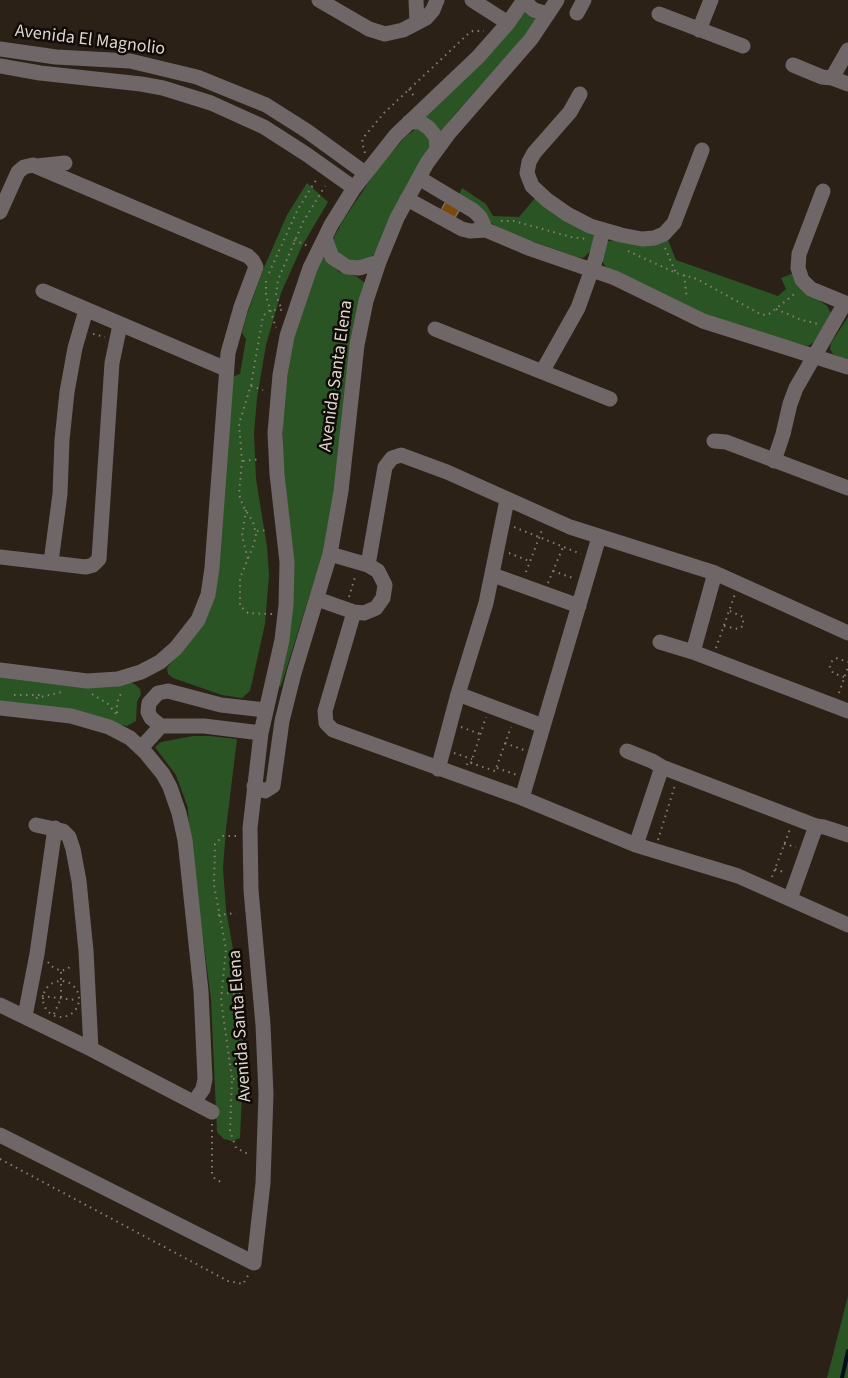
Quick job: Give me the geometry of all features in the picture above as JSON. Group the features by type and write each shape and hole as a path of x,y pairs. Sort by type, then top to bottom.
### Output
{"street":[{"path":"319,0 379,33 398,32 417,22 430,14 437,0"},
{"path":"416,0 417,22"},
{"path":"472,0 508,23"},
{"path":"524,0 534,10 548,14"},
{"name":"Avenida Santa Elena","path":"254,1263 263,1182 266,1094 263,1025 249,858 254,786 261,733 282,640 286,605 287,562 275,443 280,375 292,316 310,268 325,238 365,173 409,122 463,72 508,23 524,0"},
{"name":"Avenida Santa Elena","path":"254,786 265,791 273,786 282,721 300,650 330,555 341,491 357,345 366,301 379,262 407,199 437,149 520,54 557,0"},
{"path":"699,30 711,0"},
{"path":"659,14 743,46"},
{"name":"Avenida El Magnolio","path":"0,49 56,57 117,60 176,71 242,94 290,119 365,173"},
{"path":"832,78 848,50"},
{"path":"96,79 101,70 98,59"},
{"path":"114,80 111,70 117,60"},
{"path":"793,65 822,77 848,84"},
{"name":"Avenida El Magnolio","path":"0,66 163,88 229,110 264,127 354,188"},
{"path":"580,94 570,112 534,153 527,167 527,173 532,186 547,200 602,235 642,239 660,237 668,232 674,223 702,150"},
{"path":"409,122 420,122 429,128 436,137 437,149"},
{"path":"0,212 18,172 28,165 65,163"},
{"path":"0,670 87,681 106,681 141,671 176,648 192,629 202,612 208,595 213,557 226,369 238,318 255,271 253,261 248,256 37,166"},
{"path":"419,178 474,211 480,217 486,230"},
{"path":"774,461 790,404 800,381 846,303 806,285 799,273 798,258 823,190"},
{"path":"407,199 466,230 486,230 531,249 591,269 633,286 689,315 723,328 848,367"},
{"path":"542,372 570,325 602,235"},
{"path":"325,238 332,257 347,267 365,267 379,262"},
{"path":"43,291 86,310 118,331 226,369"},
{"path":"51,562 60,494 64,417 71,368 86,310"},
{"path":"435,329 610,399"},
{"path":"0,557 86,567 93,565 99,559 110,393 118,331"},
{"path":"714,441 726,442 848,488"},
{"path":"364,564 385,467 392,458 406,456 560,523 715,573 848,633"},
{"path":"438,769 493,574 507,500"},
{"path":"522,798 599,537"},
{"path":"317,599 364,613 376,608 385,592 384,580 378,571 364,564 330,555"},
{"path":"693,652 715,573"},
{"path":"493,574 579,606"},
{"path":"350,610 325,711 326,723 337,732 438,769 468,766 522,798 636,845 722,871 768,888 848,925"},
{"path":"660,642 712,659 841,709"},
{"path":"141,671 159,693 221,705 266,710"},
{"path":"156,722 148,708 159,693"},
{"path":"458,694 543,726"},
{"path":"5,702 83,718 132,740 154,762 170,787 185,840 196,934 205,1085 194,1102"},
{"path":"132,740 156,722 261,733"},
{"path":"627,751 679,774 848,836"},
{"path":"636,845 662,767"},
{"path":"36,825 63,831 69,837 76,864 88,976 92,1049"},
{"path":"790,899 816,826"},
{"path":"25,1016 36,996 46,891 55,828"},
{"path":"0,1005 25,1016 50,1021 92,1049 212,1112"},
{"path":"0,1135 254,1263"}],"path":[{"path":"366,153 363,138 409,89 469,33 484,31"},
{"path":"409,89 416,98"},
{"path":"278,334 265,291 268,275 298,209 324,167"},
{"path":"272,614 248,613 240,606 240,578 254,544 256,531 243,506 240,494 242,461 239,424 250,385 262,319 270,310 282,310 276,289 294,240 326,186"},
{"path":"486,230 500,222 514,221 576,238 602,235"},
{"path":"660,237 676,273"},
{"path":"294,240 308,246"},
{"path":"625,249 676,273 697,279 759,315 767,315 806,285"},
{"path":"684,274 689,315"},
{"path":"776,309 800,320 830,329"},
{"path":"80,330 108,338 118,331"},
{"path":"250,385 262,390"},
{"path":"242,461 261,459"},
{"path":"246,510 242,536 248,559"},
{"path":"503,523 593,558"},
{"path":"256,531 269,530"},
{"path":"520,585 539,537"},
{"path":"544,593 563,547"},
{"path":"498,548 530,561"},
{"path":"350,610 364,564"},
{"path":"553,570 586,583"},
{"path":"712,659 739,583"},
{"path":"724,626 738,629 743,626 743,617 729,611"},
{"path":"844,678 833,673 830,667 831,662 837,658 848,662"},
{"path":"841,709 844,678 848,667"},
{"path":"117,715 118,697 141,671"},
{"path":"5,702 64,692"},
{"path":"85,692 100,698 117,715 132,740"},
{"path":"33,699 44,695"},
{"path":"468,766 490,706"},
{"path":"443,749 468,766 495,771 515,716"},
{"path":"450,723 480,734"},
{"path":"505,742 535,754"},
{"path":"496,767 528,779"},
{"path":"654,851 679,774"},
{"path":"768,888 794,818"},
{"path":"236,836 223,836 217,841 214,848 214,885 226,949 221,993 232,1079 230,1125 236,1148 248,1155"},
{"path":"218,915 236,913"},
{"path":"45,956 51,966 61,971 70,968 75,962"},
{"path":"50,1021 61,998 61,971"},
{"path":"36,996 49,985 61,981 69,982 76,988 79,1000 76,1009 70,1014 50,1021"},
{"path":"221,993 244,994"},
{"path":"36,996 79,1000"},
{"path":"36,996 44,1005 50,1021"},
{"path":"232,1079 248,1078"},
{"path":"212,1112 212,1174 221,1182"},
{"path":"0,1159 30,1173 228,1281 243,1284 254,1263"}],"green space":[{"path":"524,9 537,19 441,132 422,116"},
{"path":"416,129 428,133 431,146 374,254 358,263 339,257 333,239 344,219 377,170 406,136"},
{"path":"307,183 328,202 302,246 281,293 266,345 254,433 256,479 269,575 265,624 250,691 242,698 222,695 173,678 168,674 167,668 198,629 232,377 240,374 246,339 242,333 246,317 287,215"},
{"path":"462,188 486,204 493,216 519,217 536,197 592,232 595,238 592,250 583,258 577,257 503,231 490,222 481,207 459,195"},
{"path":"615,240 668,240 676,260 778,296 786,289 781,278 794,273 810,294 827,306 831,313 814,342 808,346 723,324 606,267 602,261 604,245"},
{"path":"325,257 339,272 356,276 365,283 324,549 279,687 286,489 283,460 283,404 297,326 313,278 322,258"},
{"path":"848,317 848,360 833,354 830,349 831,343"},
{"path":"0,675 132,683 140,689 141,694 137,702 136,721 127,726 0,702"},
{"path":"193,736 237,739 223,868 226,910 239,983 244,1048 240,1138 232,1141 224,1139 217,1132 211,999 189,833 188,808 176,775 155,747 161,742"},
{"path":"848,1296 848,1378 827,1378"}],"building":[{"path":"446,201 460,209 454,219 440,212"}],"waterway":[{"path":"842,1378 848,1351"}]}
